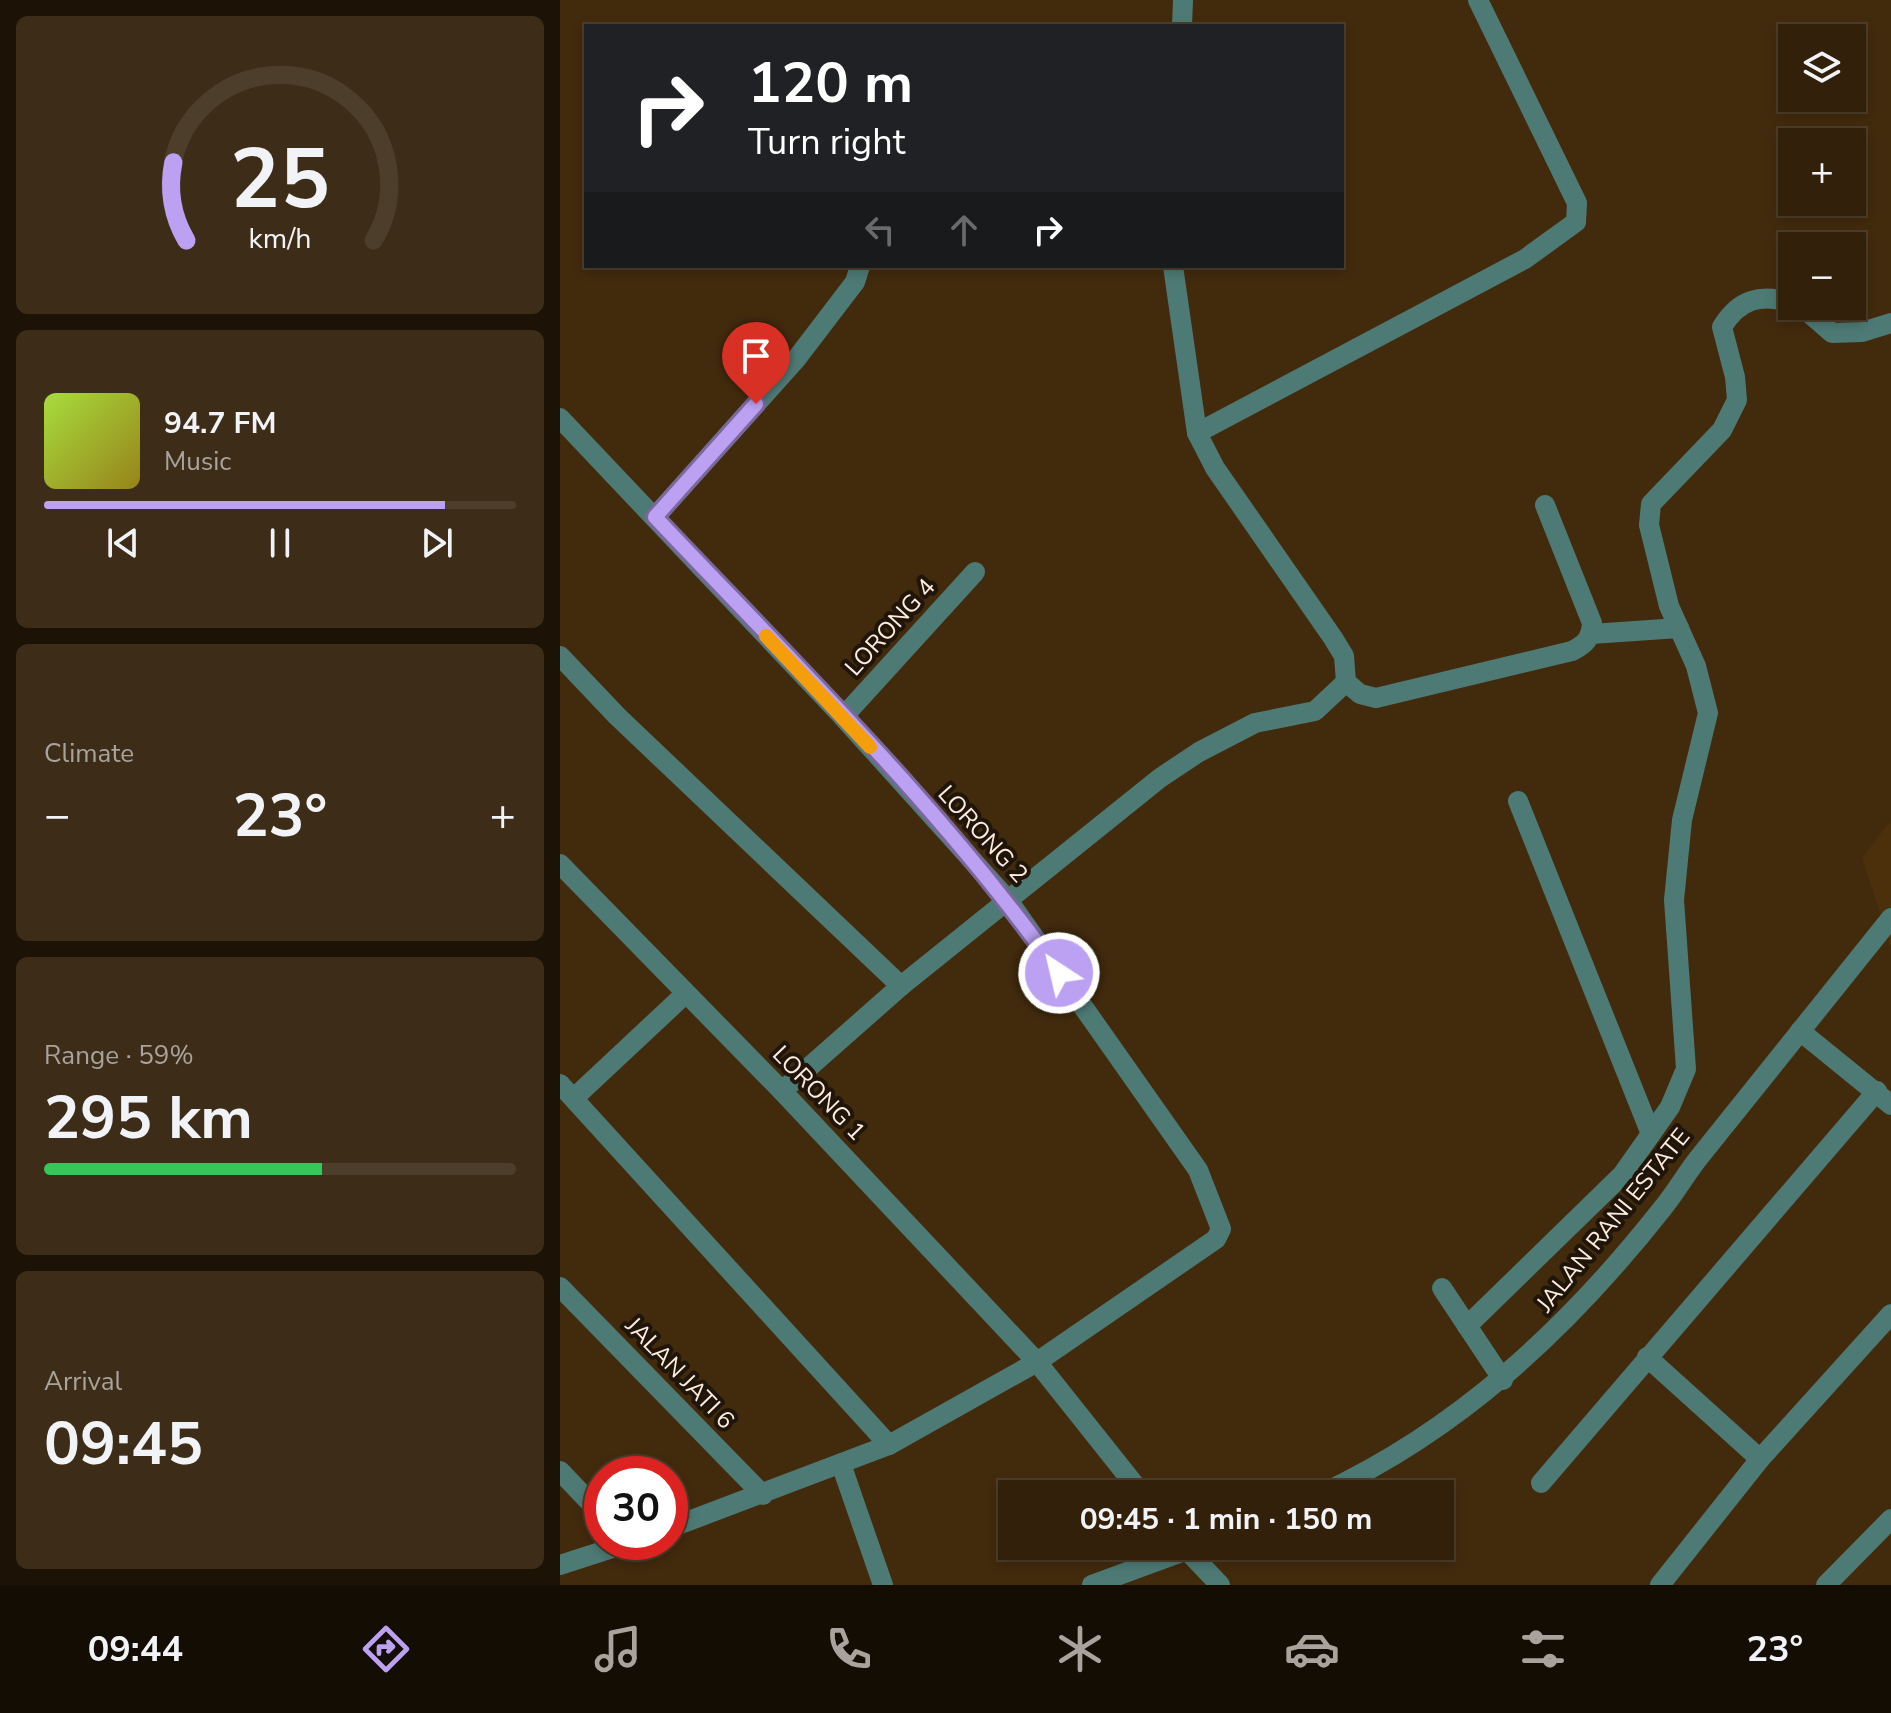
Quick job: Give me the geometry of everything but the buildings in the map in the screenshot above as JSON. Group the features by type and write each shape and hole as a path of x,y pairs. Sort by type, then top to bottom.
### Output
{"street":[{"path":"1182,24 1183,0"},
{"path":"1197,433 1525,259 1576,222 1577,203 1478,0"},
{"path":"655,517 797,358 855,282 859,268"},
{"path":"1173,268 1197,433 1215,468 1333,638 1344,656 1346,682 1360,694 1376,698 1572,651 1585,645 1592,623 1545,505"},
{"path":"1467,1326 1622,1175 1670,1107 1686,1069 1674,900 1682,820 1708,713 1696,666 1669,606 1649,525 1651,504 1722,430 1737,400 1735,377 1722,327 1733,310 1754,298 1778,299"},
{"path":"1817,320 1832,333 1862,332 1891,323"},
{"name":"LORONG 2","path":"560,418 843,717 1008,900 1198,1170 1221,1229 1216,1239 1037,1362"},
{"name":"LORONG 4","path":"843,717 975,572"},
{"path":"1591,634 1679,628"},
{"path":"560,656 617,716 901,986"},
{"path":"782,1091 901,986 1160,778 1199,752 1255,723 1315,711 1346,682"},
{"path":"1518,801 1651,1134"},
{"name":"LORONG 1","path":"560,864 684,995 782,1091 1037,1362 1131,1480"},
{"name":"JALAN RANI ESTATE","path":"1347,1480 1415,1444 1503,1380 1551,1336 1595,1290 1664,1208 1891,918"},
{"path":"684,995 567,1091 889,1445"},
{"path":"1541,1483 1647,1357 1884,1098 1800,1031"},
{"name":"JALAN JATI 6","path":"560,1287 763,1495"},
{"path":"1442,1288 1503,1380"},
{"path":"1660,1585 1760,1459 1891,1314"},
{"path":"1647,1357 1760,1459"},
{"path":"688,1522 889,1445 1037,1362"},
{"path":"841,1464 883,1585"},
{"path":"560,1471 584,1496"},
{"path":"1826,1585 1891,1519"},
{"path":"560,1565 584,1557"},
{"path":"1092,1585 1156,1560"},
{"path":"1200,1560 1220,1585"}],"shaded area":[{"path":"1891,820 1891,947 1862,858"}],"slow traffic":[{"path":"766,636 870,747"}],"route":[{"path":"756,404 655,517 843,717 1008,900 1059,973"}]}
